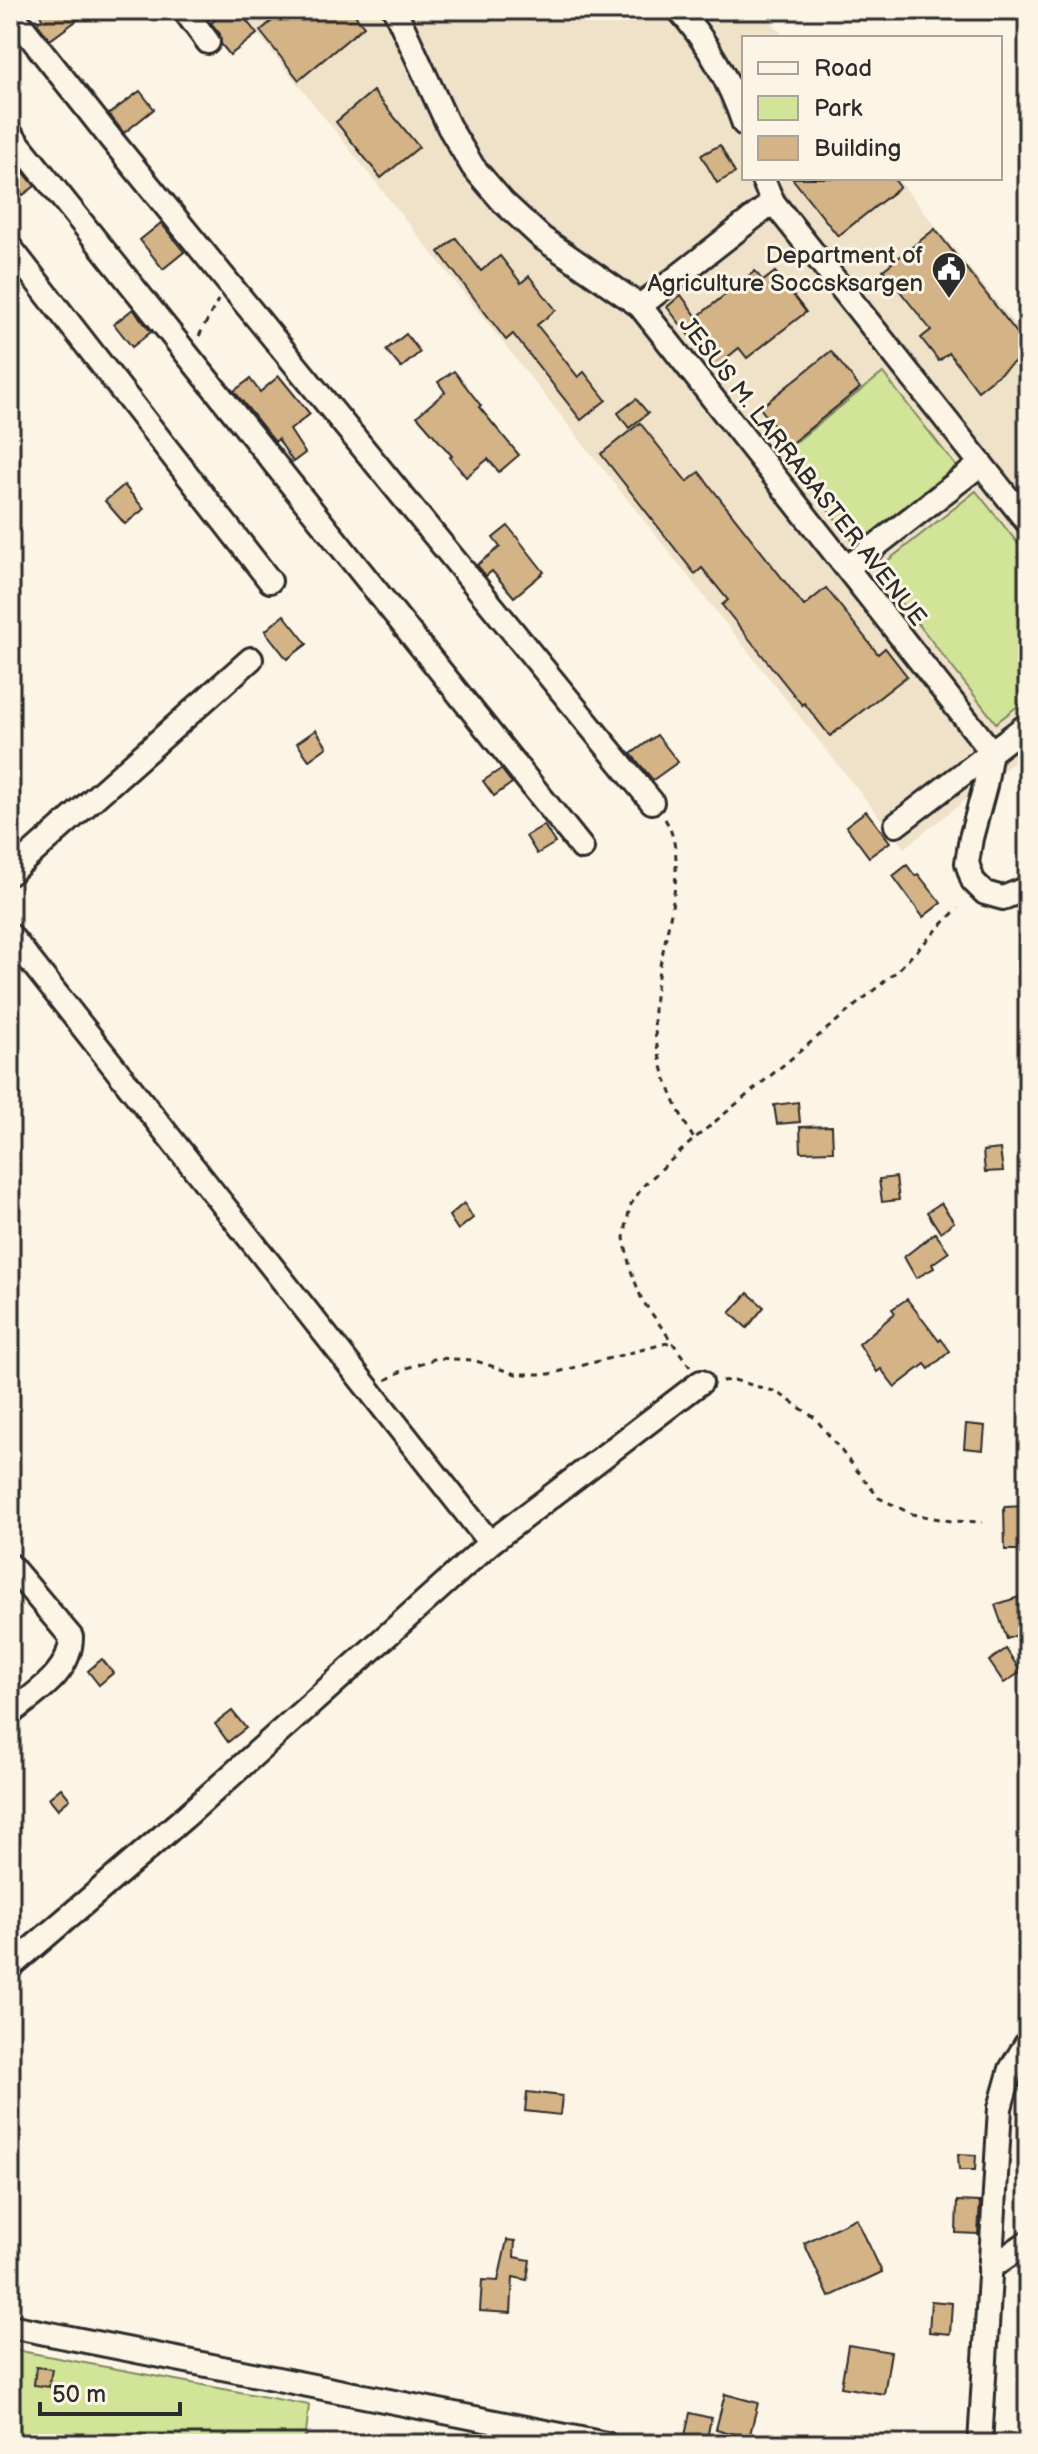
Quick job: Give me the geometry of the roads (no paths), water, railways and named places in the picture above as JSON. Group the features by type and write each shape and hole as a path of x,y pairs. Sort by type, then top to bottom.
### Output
{"street":[{"path":"184,10 208,42"},
{"name":"JESUS M. LARRABASTER AVENUE","path":"395,10 449,127 473,167 503,202 542,238 640,306 991,751"},
{"path":"679,10 706,45 736,99 742,118"},
{"path":"10,11 652,802"},
{"path":"10,133 582,848"},
{"path":"763,180 773,202 1028,523"},
{"path":"640,306 773,202"},
{"path":"10,247 270,581"},
{"path":"847,568 981,464"},
{"path":"10,873 251,659"},
{"path":"896,825 1028,724"},
{"path":"991,751 967,863 973,881 985,893 1003,898 1028,888"},
{"path":"10,935 490,1543"},
{"path":"10,1967 186,1816 490,1543 701,1382"},
{"path":"10,1565 71,1637 71,1650 52,1680 10,1714"},
{"path":"980,2444 1000,2108 1011,2069 1028,2041"},
{"path":"990,2268 1028,2242"},
{"path":"10,2326 606,2444"}],"place":[{"name":"Department of Agriculture Soccsksargen","path":"949,300"}]}
